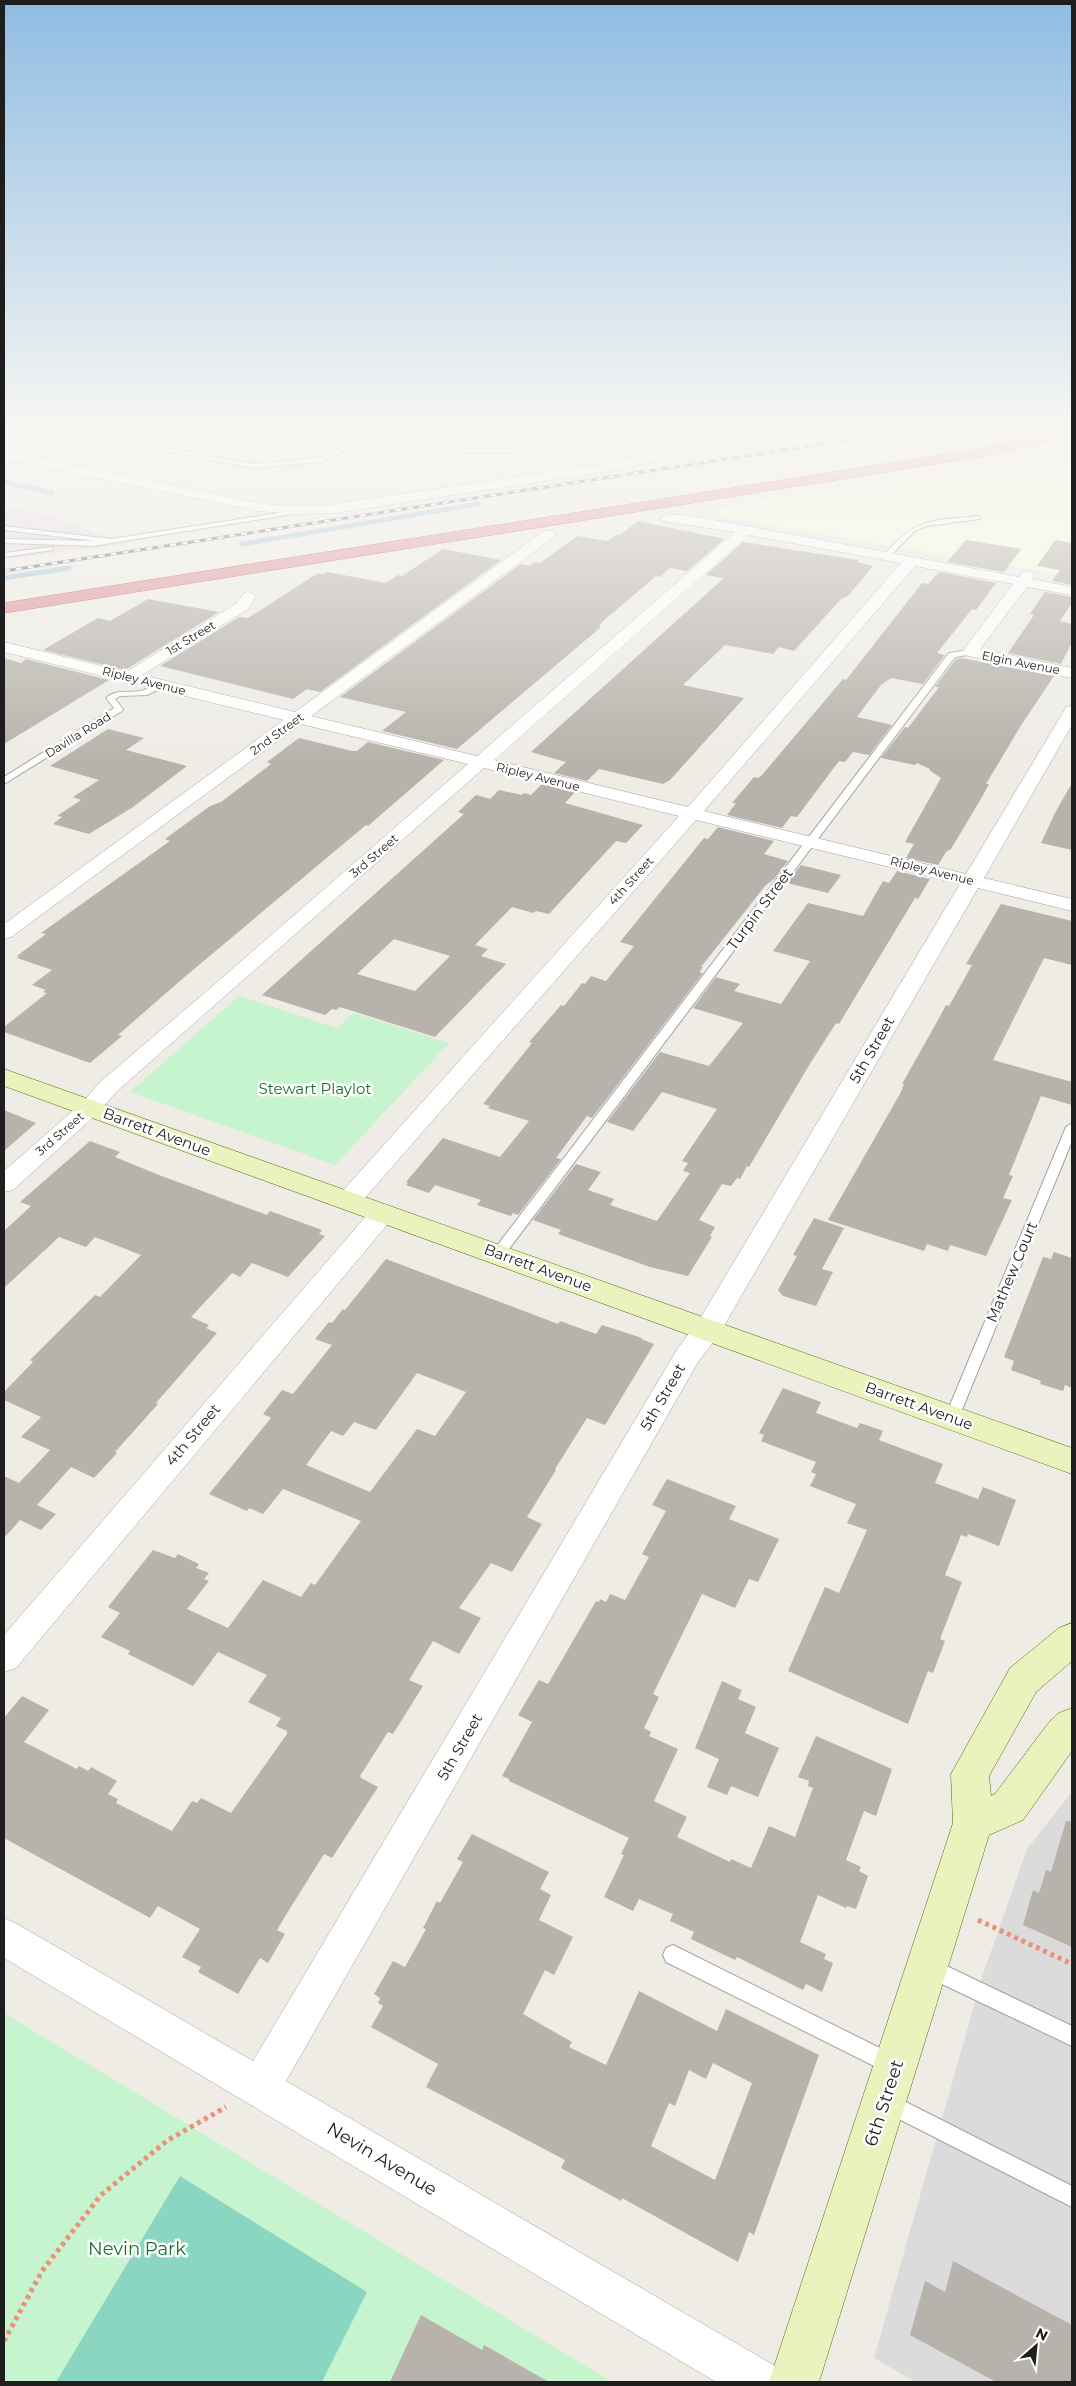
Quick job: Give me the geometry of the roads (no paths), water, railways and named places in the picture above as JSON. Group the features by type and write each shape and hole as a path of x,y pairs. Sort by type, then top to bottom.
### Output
{"highway":[{"path":"4,595 347,540"},
{"path":"4,608 421,540"}],"main road":[{"name":"Barrett Avenue","path":"4,1077 708,1329 1072,1462"},
{"path":"1032,1447 1072,1482"},
{"name":"6th Street","path":"794,2382 973,1823 970,1774 1023,1680 1072,1639"},
{"path":"973,1823 1009,1807 1063,1733 1072,1725"}],"street":[{"name":"2nd Street","path":"4,933 540,540"},
{"name":"3rd Street","path":"4,1184 90,1108 108,1087 734,540"},
{"path":"805,540 888,555 930,565 1025,579 1072,583"},
{"name":"4th Street","path":"348,1201 691,814 912,560"},
{"path":"1025,579 1072,591"},
{"path":"970,652 1025,579"},
{"name":"1st Street","path":"128,677 243,606 249,596"},
{"name":"Ripley Avenue","path":"4,647 1072,905"},
{"name":"Elgin Avenue","path":"970,652 1072,673"},
{"name":"5th Street","path":"260,2087 688,1355 708,1329 1072,711"},
{"name":"4th Street","path":"4,1658 383,1213"},
{"name":"Nevin Avenue","path":"4,1938 260,2087 758,2382"}],"lane":[{"path":"105,540 110,541 107,542"},
{"path":"4,555 117,540"},
{"path":"888,555 903,540"},
{"path":"4,541 93,544"},
{"name":"Turpin Street","path":"498,1254 952,655 970,652"},
{"name":"Davilla Road","path":"4,781 119,709 110,698 118,694 144,693 160,685"},
{"name":"Mathew Court","path":"952,1418 1072,1127"},
{"path":"673,1955 890,2084 1072,2197"},
{"path":"928,1966 1072,2036"}],"waterway":[{"path":"242,544 264,540"},
{"path":"4,578 69,568"}],"railway":[{"path":"4,571 202,540"}],"park label":[{"name":"Stewart Playlot","path":"315,1089"},
{"name":"Nevin Park","path":"137,2249"}]}
